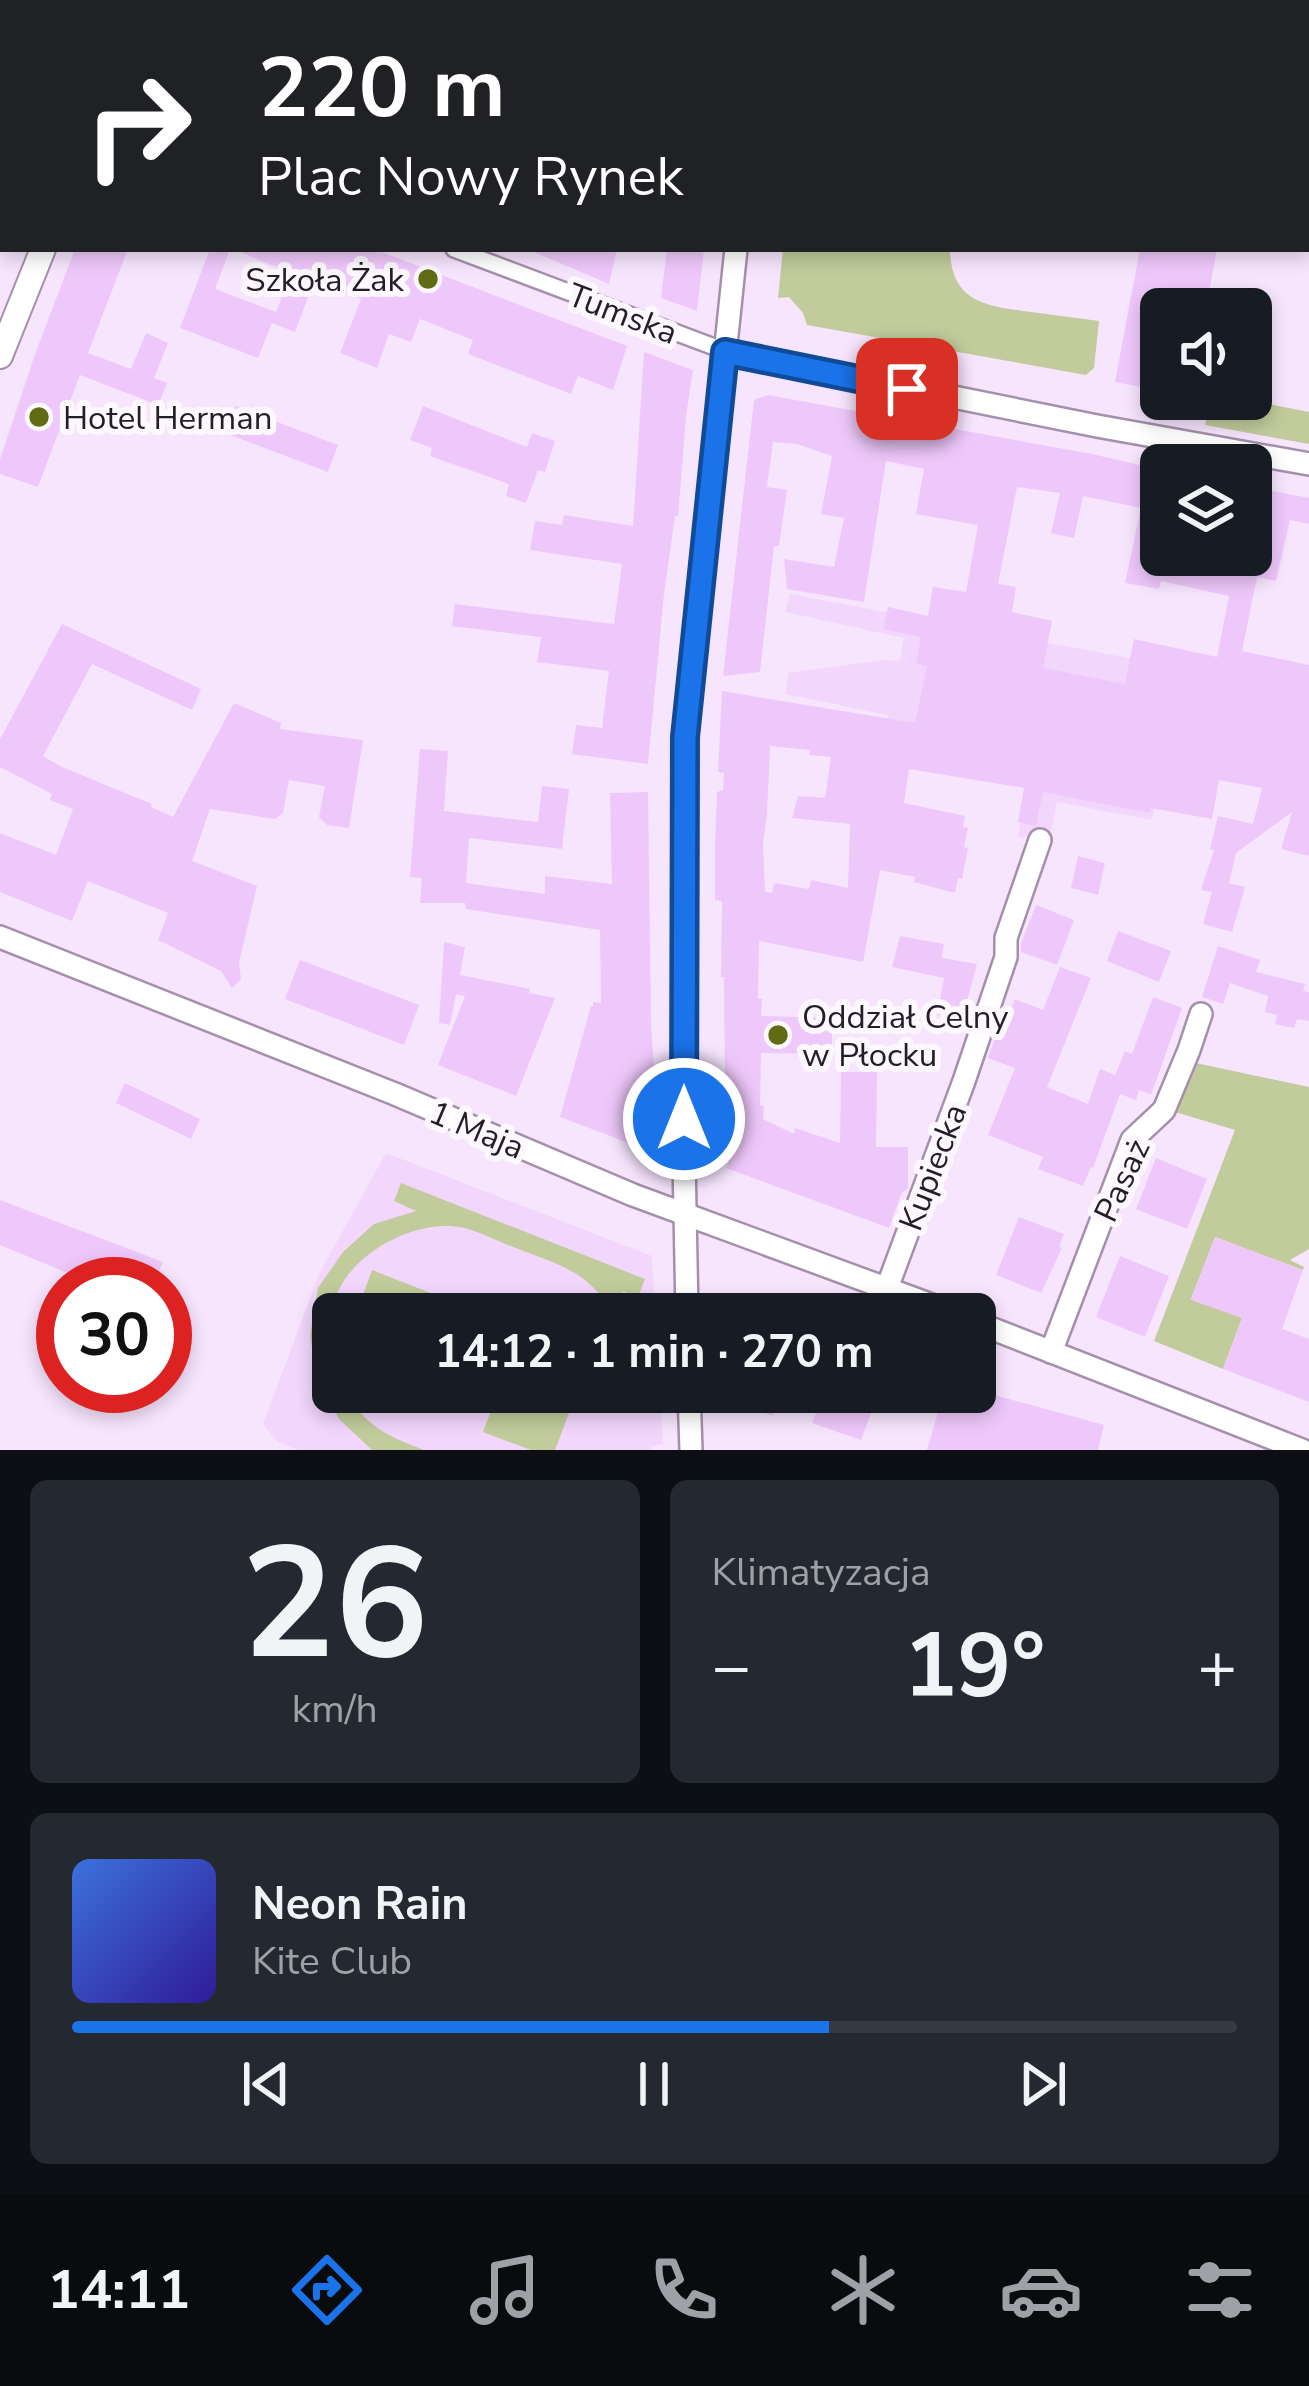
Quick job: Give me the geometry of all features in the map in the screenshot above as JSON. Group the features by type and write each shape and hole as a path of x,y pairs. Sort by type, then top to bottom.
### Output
{"street":[{"path":"0,356 42,252"},
{"name":"Tumska","path":"462,252 725,352"},
{"path":"687,1293 685,737 736,252"},
{"path":"725,352 1309,464"},
{"name":"Kupiecka","path":"887,1288 964,1082 1040,840"},
{"name":"1 Maja","path":"0,938 685,1215 900,1293"},
{"name":"Pasaż","path":"1051,1352 1132,1140 1164,1110 1201,1014"},
{"path":"996,1330 1301,1450"},
{"path":"690,1413 691,1450"}],"shaded area":[{"path":"790,594 1309,692 1163,770 1152,820 1057,802 1050,836 1018,837 1030,767 888,728 888,715 786,694 788,673 900,661 904,638 785,612"},
{"path":"386,1153 652,1256 654,1293 312,1293 312,1413 661,1413 663,1444 651,1450 298,1450 278,1442 263,1424 319,1274"}],"green space":[{"path":"783,252 950,252 957,281 986,304 1099,321 1094,368 1086,375 807,325 789,297 778,298"},
{"path":"1272,405 1309,412 1309,444 1205,425 1206,420 1272,420"},
{"path":"1191,1062 1309,1087 1309,1249 1290,1260 1303,1270 1215,1237 1191,1299 1242,1318 1223,1369 1154,1341 1235,1130 1172,1111"},
{"path":"401,1183 645,1279 640,1293 598,1293 572,1271 546,1259 470,1230 446,1226 388,1242 355,1267 338,1293 317,1293 343,1252 374,1224 416,1211 394,1201"},
{"path":"372,1270 430,1293 364,1293"},
{"path":"336,1413 361,1413 379,1429 424,1450 372,1450"},
{"path":"490,1413 569,1413 555,1450 531,1450 483,1432"}],"building":[{"path":"74,252 127,252 88,353 131,369 146,333 168,343 154,378 167,383 158,405 80,375 38,487 0,474 0,459"},
{"path":"209,252 229,252 215,289 276,312 291,273 240,252 382,252 627,346 613,390 578,376 571,394 468,354 473,340 420,319 411,342 389,334 377,368 340,353 361,299 314,281 295,332 272,323 258,358 180,328"},
{"path":"534,252 616,252 609,284"},
{"path":"667,252 704,252 697,311 661,298"},
{"path":"1139,252 1216,252 1210,288 1140,288 1140,387 1115,382"},
{"path":"644,352 693,370 648,764 572,754 576,725 602,728 609,671 537,662 541,637 452,626 455,604 614,624 622,564 530,550 535,521 562,525 564,515 633,526"},
{"path":"768,395 1140,465 1140,508 1083,496 1074,538 1051,533 1060,493 1017,487 998,584 1016,587 1012,612 1052,621 1043,668 1125,684 1134,639 1217,657 1229,596 1161,581 1159,589 1125,583 1140,513 1140,576 1272,576 1272,491 1309,498 1309,524 1290,520 1276,581 1257,577 1242,651 1309,665 1309,856 1281,849 1292,812 1236,853 1229,883 1245,887 1232,932 1203,924 1212,892 1201,890 1214,850 1210,849 1218,816 1253,824 1262,788 1219,780 1212,819 1151,808 1150,813 1043,792 1036,826 1018,822 1024,788 909,769 904,803 965,816 964,847 968,848 955,893 880,870 863,962 759,941 761,1016 832,1018 832,1054 761,1053 763,1119 794,1134 795,1128 840,1143 841,1072 877,1072 876,1147 908,1147 908,1189 902,1192 889,1228 726,1168 729,1161 722,1158 724,977 722,901 715,900 715,844 717,792 723,790 724,773 718,772 722,691 915,723 927,666 916,664 921,637 883,629 888,607 928,616 933,587 966,592 978,525 916,514 924,469 886,461 864,602 787,589 784,559 834,567 844,518 821,514 832,456 773,442 767,487 787,490 779,546 774,546 760,672 723,676 754,400","holes":["770,746 810,750 809,755 831,757 825,798 798,796 792,818 850,824 848,888 811,880 809,889 774,883 772,893 765,892 763,844"]},
{"path":"235,406 338,445 328,472 225,433"},
{"path":"423,406 527,447 532,433 555,441 545,472 538,470 526,503 506,496 509,484 430,456 432,448 410,440"},
{"path":"62,624 201,689 192,710 92,664 43,756 173,817 234,703 281,723 280,729 363,740 349,828 327,825 319,817 325,786 289,780 283,813 275,819 210,809 192,861 257,886 239,963 241,979 232,988 221,971 158,940 168,913 88,881 72,921 0,892 0,833 56,855 73,809 50,800 52,794 0,767 0,739"},
{"path":"420,749 448,751 444,811 538,822 542,786 569,789 562,849 469,838 466,883 545,894 545,876 612,884 610,793 648,792 651,1024 659,1138 642,1148 560,1117 591,1006 601,1003 600,930 466,909 465,903 420,903 422,878 410,877"},
{"path":"1078,856 1105,863 1098,895 1071,888"},
{"path":"1036,905 1074,920 1057,965 1021,952"},
{"path":"1118,931 1171,951 1159,982 1107,961"},
{"path":"900,936 944,944 942,958 977,964 962,1019 937,1015 944,978 892,967"},
{"path":"444,942 465,947 460,975 555,998 516,1096 438,1065 465,996 456,994 450,1025 439,1023"},
{"path":"1218,946 1260,960 1256,972 1305,984 1309,1021 1297,1019 1294,1028 1275,1024 1277,1015 1265,1012 1268,996 1230,983 1223,1004 1202,997"},
{"path":"300,960 419,1005 404,1045 285,999"},
{"path":"1060,967 1091,978 1047,1087 1088,1104 1100,1069 1115,1075 1125,1051 1132,1054 1153,997 1182,1008 1151,1095 1139,1090 1136,1100 1120,1094 1083,1186 1038,1169 1043,1157 988,1135 1015,1068 988,1058 1006,1007 1011,1009 1015,999 1043,1010"},
{"path":"125,1083 200,1119 191,1139 116,1103"},
{"path":"1156,1158 1207,1179 1187,1229 1136,1209"},
{"path":"0,1200 150,1257 36,1260 0,1245"},
{"path":"1019,1217 1064,1234 1041,1293 996,1275"},
{"path":"1215,1237 1303,1270 1282,1329 1309,1339 1309,1402 1223,1369 1242,1318 1191,1300"},
{"path":"1120,1256 1169,1276 1145,1337 1096,1317"},
{"path":"996,1395 1104,1425 1098,1450 927,1450 938,1413 996,1413"},
{"path":"816,1413 871,1413 861,1440 812,1423"}],"place":[{"name":"Szkoła Żak","path":"428,279"},
{"name":"Hotel Herman","path":"39,417"},
{"name":"Oddział Celny w Płocku","path":"778,1035"}],"route":[{"path":"684,1119 685,737 725,352 907,389"}]}
